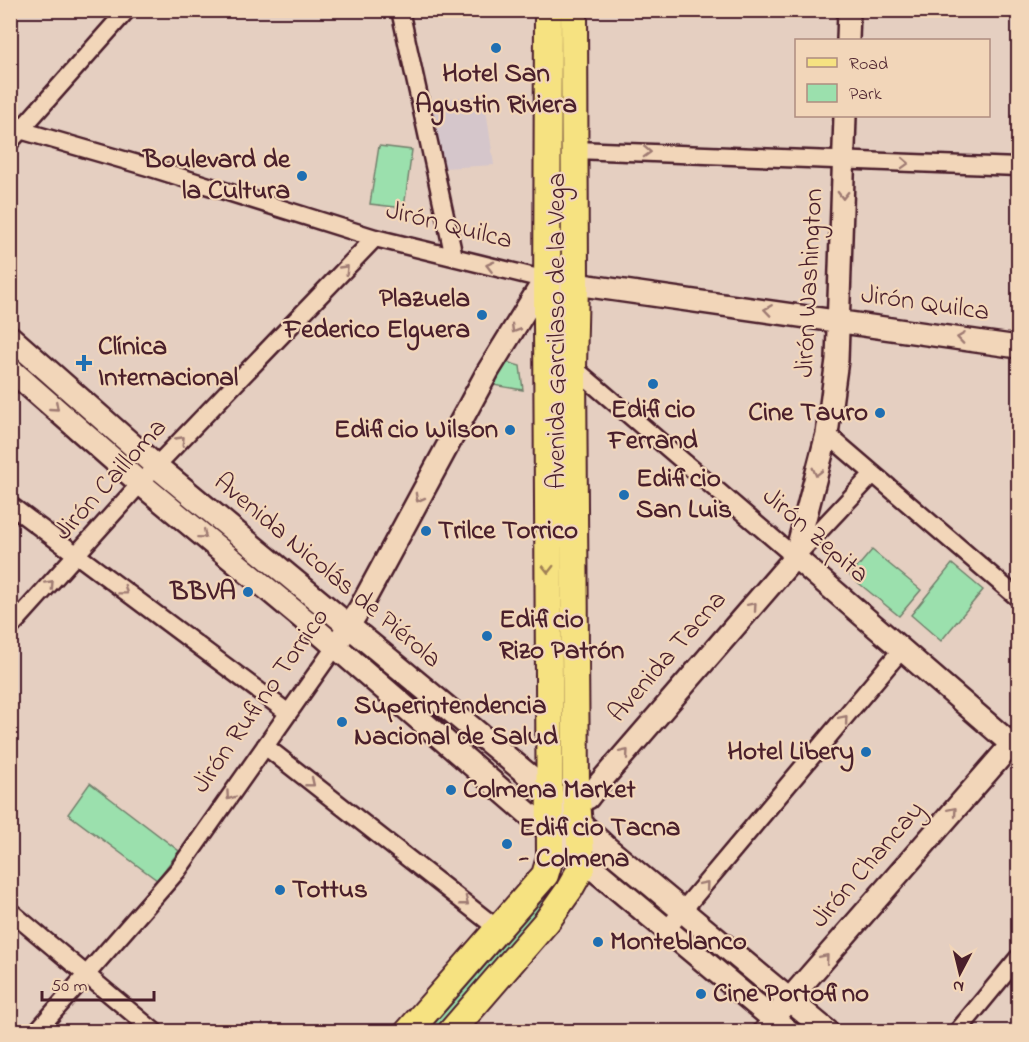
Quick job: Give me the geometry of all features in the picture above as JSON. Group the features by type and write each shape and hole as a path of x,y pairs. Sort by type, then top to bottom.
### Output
{"main road":[{"name":"Avenida Garcilaso de la Vega","path":"548,10 547,280 552,834"},
{"name":"Avenida Garcilaso de la Vega","path":"574,10 582,150"},
{"name":"Avenida Garcilaso de la Vega","path":"588,863 576,787 582,150 589,10"},
{"name":"Avenida Nicolás de Piérola","path":"10,337 156,465 532,778 584,827 828,1032"},
{"name":"Avenida Nicolás de Piérola","path":"10,369 552,834 667,929 774,1027"},
{"name":"Avenida Garcilaso de la Vega","path":"579,372 588,798 584,827"},
{"path":"408,1032 544,875 550,858 552,834"},
{"path":"451,1032 547,921 588,863"},
{"path":"464,1032 586,888 588,863"}],"street":[{"path":"15,136 127,10"},
{"path":"400,10 454,257"},
{"path":"848,39 849,10"},
{"name":"Jirón Washington","path":"795,557 827,434 837,360 845,117"},
{"name":"Jirón Quilca","path":"15,136 130,162 375,237 547,280 1018,347"},
{"path":"582,150 1018,167"},
{"name":"Jirón Cailloma","path":"10,627 156,465 375,237"},
{"name":"Jirón Rufino Torrico","path":"36,1032 177,870 335,646 488,371 538,290 547,280"},
{"name":"Jirón Zepita","path":"579,372 1016,744"},
{"path":"827,434 1018,598"},
{"path":"795,557 873,474"},
{"path":"10,505 287,712"},
{"name":"Avenida Tacna","path":"588,798 795,557"},
{"path":"667,929 902,649"},
{"name":"Jirón Chancay","path":"774,1027 790,998 1016,744"},
{"path":"265,746 498,929"},
{"path":"10,911 155,1032"},
{"path":"957,1032 1018,958"}],"shaded area":[{"path":"484,95 494,165 444,168 426,100"}],"green space":[{"path":"379,146 412,150 404,208 370,204"},
{"path":"506,362 520,366 523,390 493,385"},
{"path":"872,550 921,590 899,616 850,576"},
{"path":"952,564 983,590 941,641 911,615"},
{"path":"90,783 179,851 157,880 68,814"},
{"path":"545,897 550,902 436,1031 427,1032"}],"place":[{"name":"Hotel San Agustin Riviera","path":"496,48"},
{"name":"Boulevard de la Cultura","path":"302,176"},
{"name":"Plazuela Federico Elguera","path":"482,315"},
{"name":"Clínica Internacional","path":"84,363"},
{"name":"Edificio Ferrand","path":"653,384"},
{"name":"Cine Tauro","path":"880,413"},
{"name":"Edificio Wilson","path":"510,430"},
{"name":"Edificio San Luis","path":"624,495"},
{"name":"Trilce Torrico","path":"426,531"},
{"name":"BBVA","path":"248,592"},
{"name":"Edificio Rizo Patrón","path":"487,636"},
{"name":"Superintendencia Nacional de Salud","path":"342,722"},
{"name":"Hotel Libery","path":"866,752"},
{"name":"Colmena Market","path":"451,790"},
{"name":"Edificio Tacna - Colmena","path":"507,844"},
{"name":"Tottus","path":"280,890"},
{"name":"Monteblanco","path":"598,942"},
{"name":"Cine Portofino","path":"701,994"}]}
